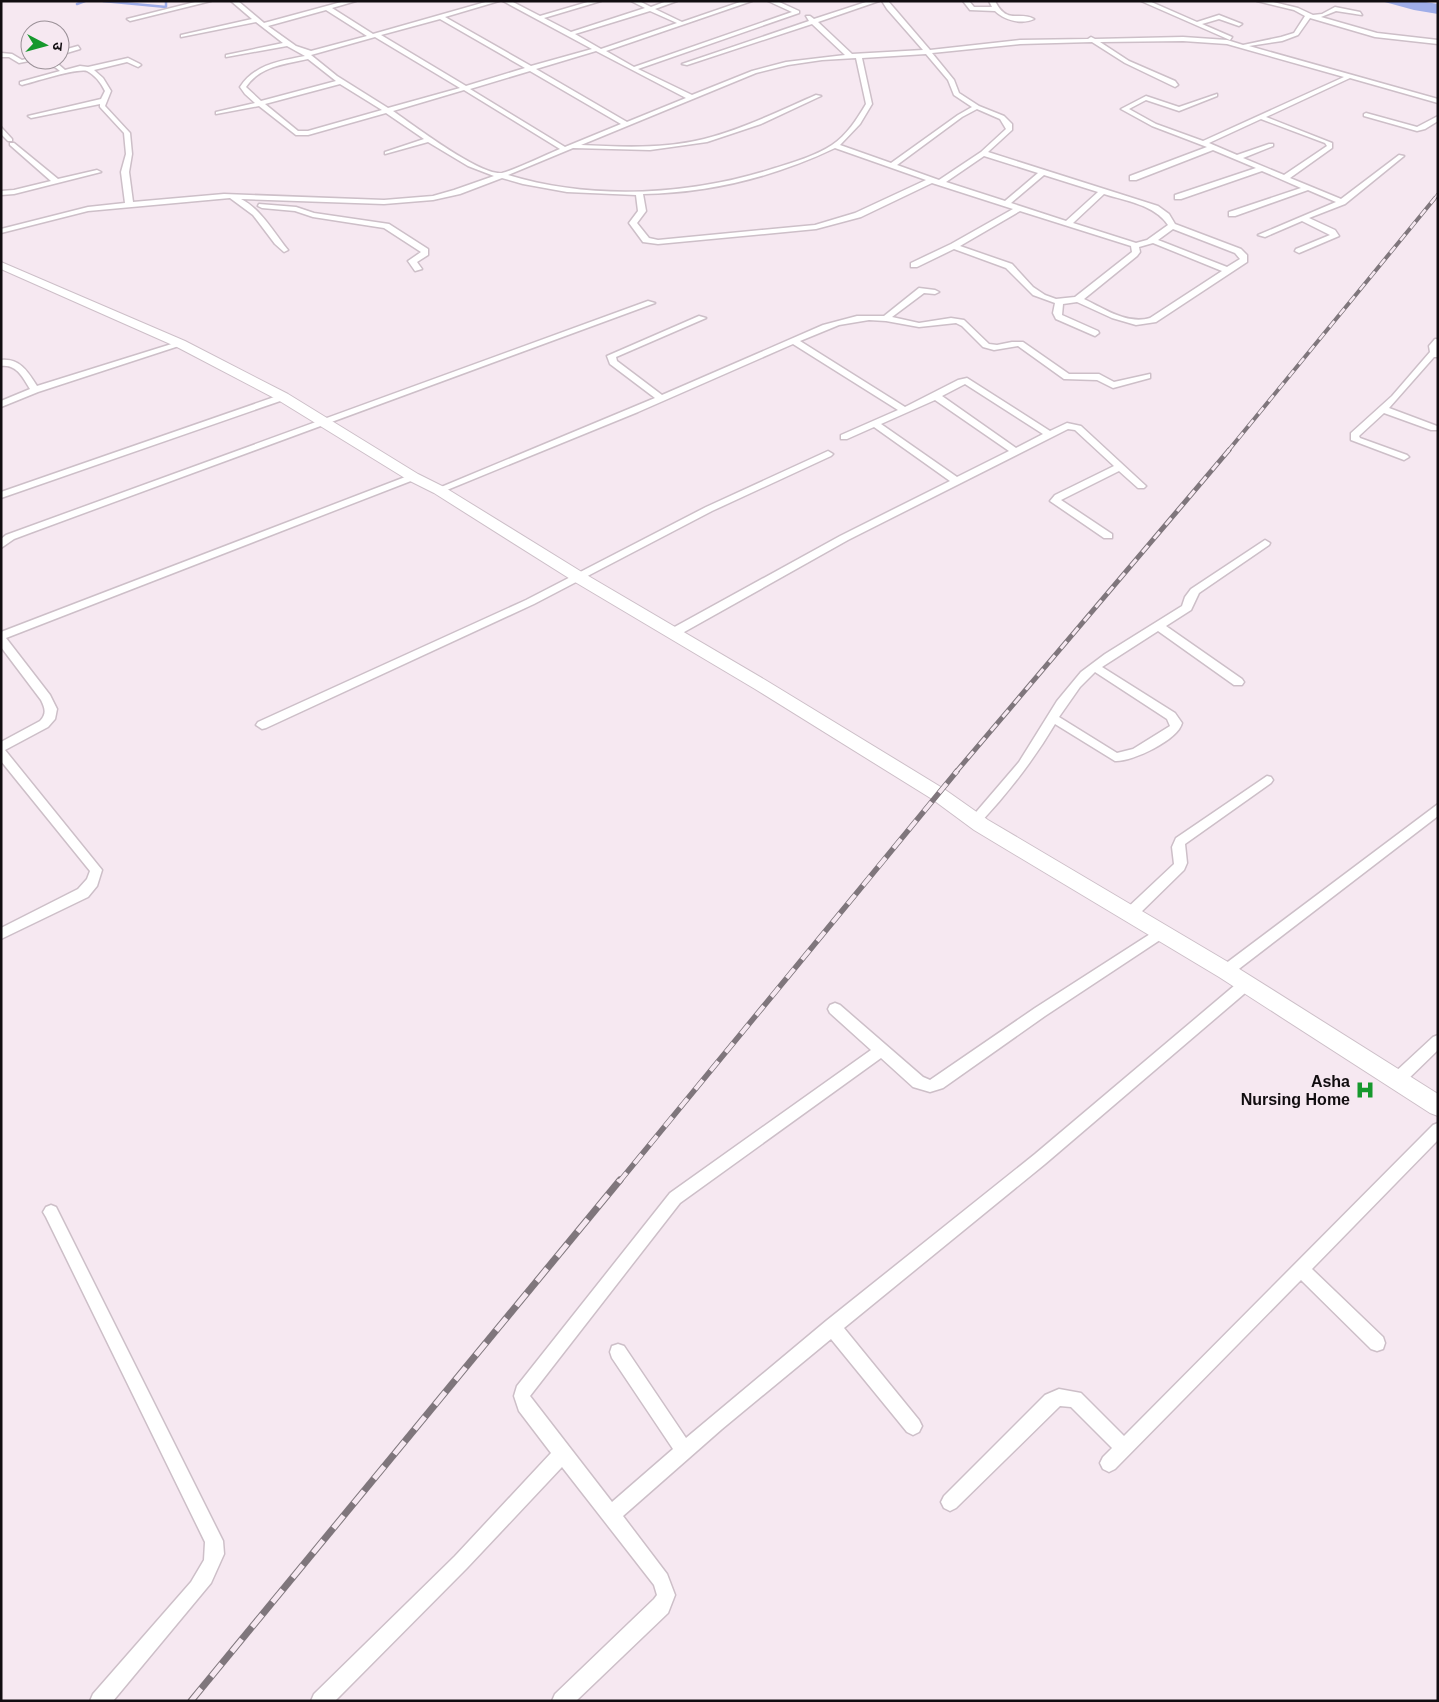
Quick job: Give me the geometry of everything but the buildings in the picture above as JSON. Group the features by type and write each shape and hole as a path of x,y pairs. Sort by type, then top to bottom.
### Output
{"main road":[{"path":"1,265 181,344 283,397 938,794 975,821 1226,971 1438,1106"}],"street":[{"path":"130,19 208,1"},
{"path":"234,1 287,44 308,55 342,81 472,165 500,176 539,186 594,191 639,192 699,188 732,182 780,169 835,146 858,123 868,104 858,55"},
{"path":"264,25 353,1"},
{"path":"496,1 264,69 250,77 244,84 243,89 294,132 302,134 599,50 750,1"},
{"path":"506,1 633,69 690,97"},
{"path":"539,18 598,1"},
{"path":"634,1 683,24"},
{"path":"570,34 674,1"},
{"path":"772,1 813,21 849,55"},
{"path":"685,64 876,1"},
{"path":"639,192 642,213 633,223 646,240 658,242 816,227 858,215 936,182 982,153 1011,127 1000,116 977,107 958,96 951,80 889,8 886,1"},
{"path":"966,1 972,9 995,9"},
{"path":"992,1 995,9 1002,15 1018,20 1030,19"},
{"path":"1144,1 1245,45 1348,77 1438,101"},
{"path":"1260,1 1302,11 1310,17 1372,32 1375,35 1438,42"},
{"path":"327,8 465,88 566,150"},
{"path":"1,231 88,209 129,203 224,196 366,202 403,201 443,195 500,176 566,150 754,72 800,61 849,55 929,54 1040,42 1091,39 1199,39 1245,45 1293,35 1300,30 1302,23 1310,17 1324,15 1335,10 1360,14"},
{"path":"633,69 796,12"},
{"path":"442,17 626,124"},
{"path":"1195,24 1219,17 1239,24"},
{"path":"183,36 257,20"},
{"path":"1091,39 1127,62 1173,82 1175,85"},
{"path":"228,56 287,44"},
{"path":"70,50 78,48"},
{"path":"1,56 10,55 20,61"},
{"path":"22,82 63,71 80,68 89,69 128,60 138,66"},
{"path":"89,69 100,78 108,89 102,106 124,129 129,140 129,154 125,172 129,203"},
{"path":"1203,142 1348,77"},
{"path":"218,113 260,104 342,81"},
{"path":"1214,95 1182,109 1175,109 1148,98 1141,99 1125,108 1126,112 1203,142 1342,202"},
{"path":"574,146 637,149 708,140 758,122 818,96"},
{"path":"31,116 103,100"},
{"path":"893,165 960,116 977,107"},
{"path":"1366,115 1417,129 1423,128 1438,118"},
{"path":"1261,117 1330,145 1285,178"},
{"path":"1,129 11,142 56,181"},
{"path":"387,153 431,140"},
{"path":"1239,157 1270,144"},
{"path":"835,146 893,165 936,182 1135,245 1141,245 1152,240 1172,226"},
{"path":"1133,178 1214,147"},
{"path":"982,153 1160,211 1170,220 1172,226 1242,254 1244,260 1144,324 1127,321 1078,299"},
{"path":"1262,235 1342,202 1401,156"},
{"path":"1178,197 1264,168"},
{"path":"1,193 14,192 97,172"},
{"path":"1006,204 1043,172"},
{"path":"1232,214 1307,188"},
{"path":"1067,224 1103,191"},
{"path":"224,196 247,204 296,209 313,215 390,227 425,251 424,255 412,261 412,264 418,269"},
{"path":"247,204 263,221 270,235 284,250"},
{"path":"914,265 954,246 1019,208"},
{"path":"1299,251 1335,236 1332,232 1304,219"},
{"path":"1152,240 1227,270"},
{"path":"954,246 1008,266 1018,273 1032,290 1044,298 1067,303 1078,299 1134,254 1136,252 1135,245"},
{"path":"886,318 922,290 935,292"},
{"path":"1059,302 1057,313 1059,316 1095,334"},
{"path":"1,545 10,537 26,531 651,303"},
{"path":"439,490 661,398 839,321 857,317 886,318 920,325 952,321 962,323 986,346 992,348 1013,343 1020,344 1070,378 1099,377 1113,385 1146,376"},
{"path":"661,398 613,362 610,356 702,318"},
{"path":"794,341 904,410"},
{"path":"1404,458 1354,438 1354,435 1383,409 1436,353 1433,346 1438,341"},
{"path":"1,404 35,390 181,344"},
{"path":"1,363 9,361 17,364 35,390"},
{"path":"844,437 967,381 1049,434"},
{"path":"936,396 1015,452"},
{"path":"1,495 283,397"},
{"path":"1383,409 1434,428"},
{"path":"875,424 956,481"},
{"path":"673,633 844,538 1067,426 1074,426 1141,486"},
{"path":"262,724 580,578 709,509 828,454"},
{"path":"1108,536 1055,501 1058,497 1119,467"},
{"path":"1,747 44,724 49,719 51,709 46,698 1,637 413,477"},
{"path":"975,821 1016,774 1080,681 1112,654 1160,627 1188,608 1190,597 1195,591 1265,543"},
{"path":"1160,627 1238,682"},
{"path":"1053,718 1115,757 1121,758 1134,754 1176,728 1176,723 1171,716 1095,667"},
{"path":"1,753 96,870 96,877 83,893 1,934"},
{"path":"1130,914 1180,866 1182,861 1178,846 1180,841 1268,780"},
{"path":"1226,971 1330,894 1438,809"},
{"path":"835,1009 918,1082 930,1086 938,1083 1040,1012 1161,932"},
{"path":"611,1515 684,1450 832,1327 1040,1159 1246,984"},
{"path":"1398,1079 1438,1041"},
{"path":"562,1701 665,1600 665,1588 661,1580 525,1405 522,1396 675,1198 882,1050"},
{"path":"1109,1463 1438,1130"},
{"path":"50,1212 210,1532 216,1551 215,1560 210,1570 197,1588 100,1701"},
{"path":"1300,1268 1377,1343"},
{"path":"832,1327 912,1426"},
{"path":"618,1352 684,1450"},
{"path":"950,1502 1051,1401 1059,1397 1075,1399 1124,1448"},
{"path":"322,1701 461,1562 563,1453"}],"water":[{"path":"1381,1 1420,1 1438,4 1438,14 1414,10"}],"waterway":[{"path":"77,4 85,1"},
{"path":"103,1 166,7 166,1"}],"railway":[{"path":"1434,199 1438,194"},
{"path":"1228,451 1435,198"},
{"path":"956,772 1229,450"},
{"path":"619,1182 957,771"},
{"path":"191,1701 620,1180"}],"place":[{"name":"Asha Nursing Home","path":"1365,1090"}]}
